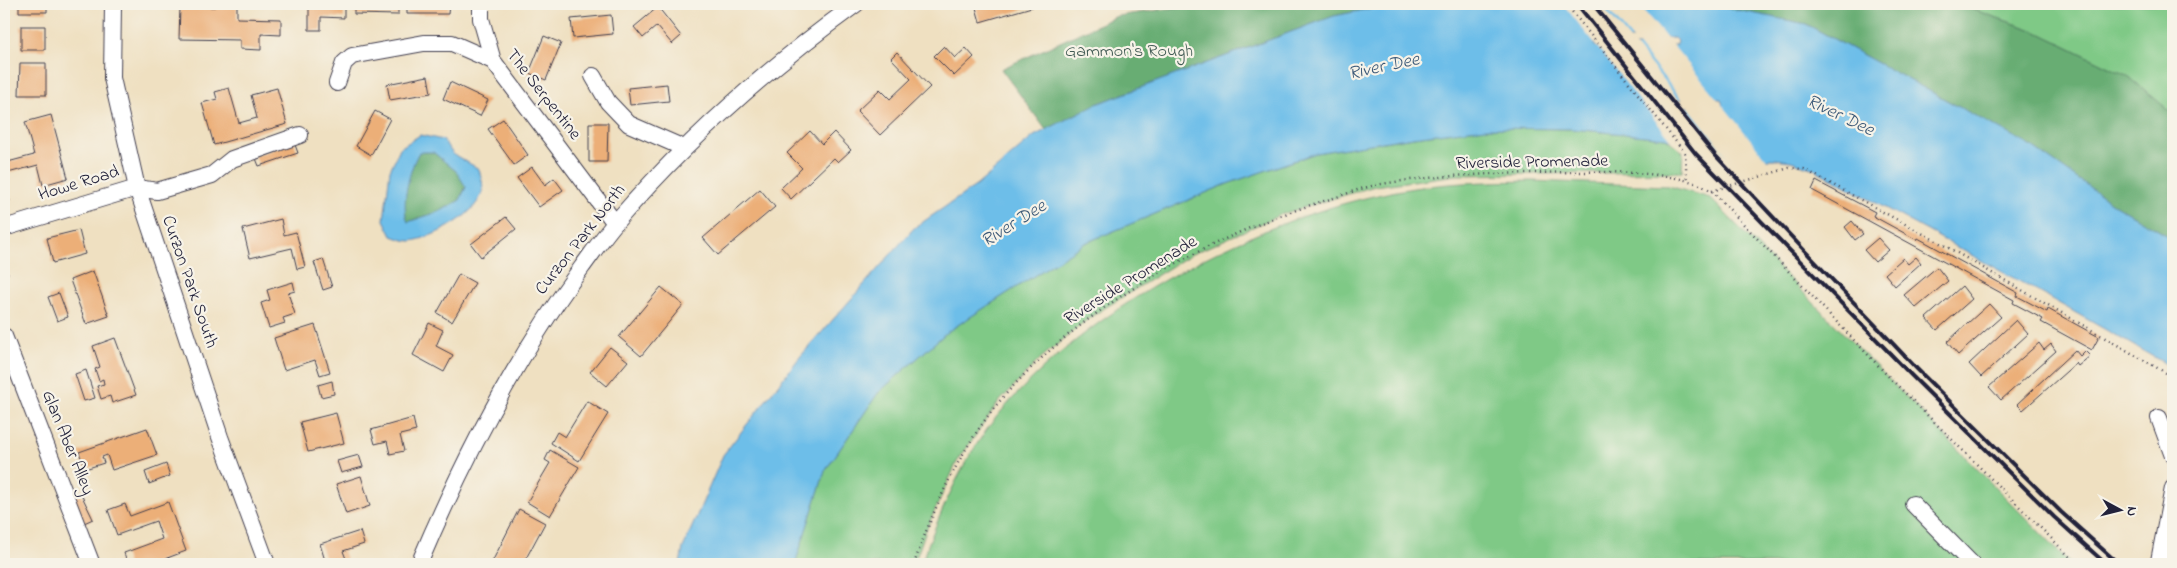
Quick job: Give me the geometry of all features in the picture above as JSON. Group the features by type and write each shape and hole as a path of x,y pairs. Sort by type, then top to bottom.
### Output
{"street":[{"name":"Curzon Park South","path":"113,4 112,78 137,188 220,437 268,564"},
{"path":"480,4 481,19 493,60"},
{"name":"Curzon Park North","path":"419,564 444,505 488,419 551,310 615,223 684,148 797,47 856,4"},
{"name":"The Serpentine","path":"337,83 344,63 352,56 424,43 452,43 493,60 615,223"},
{"path":"593,76 608,102 629,124 684,148"},
{"path":"137,188 157,191 212,175 232,159 300,135"},
{"name":"Howe Road","path":"4,228 137,188"},
{"name":"Glan Aber Alley","path":"4,336 76,519 90,564"},
{"path":"2158,418 2173,456"},
{"path":"2159,563 2173,488"},
{"path":"1913,504 1972,564"}],"path":[{"path":"1566,4 1685,153 1687,180"},
{"path":"2077,564 1891,379 1712,190 1789,168 1804,169 1940,243 2173,377"},
{"name":"Riverside Promenade","path":"914,564 926,530 957,462 998,403 1040,358 1089,318 1190,255 1282,214 1375,186 1457,175 1543,173 1651,174 1687,180 1712,190"}],"green space":[{"name":"Gammon's Rough","path":"1200,4 1393,4 1334,16 1094,105 1046,130 1001,69 1117,16"},
{"path":"1707,4 1956,4 2033,30 2128,76 2173,114 2173,239 2115,205 2029,145 1806,24"},
{"path":"1956,4 2173,4 2173,114 2128,76 2033,30"},
{"path":"1486,128 1572,129 1666,138 1683,152 1682,172 1457,175 1375,186 1282,214 1190,255 1089,318 1041,358 998,403 957,462 926,530 914,564 795,564 825,471 878,393 947,332 1085,243 1227,184 1316,153 1413,137"},
{"path":"419,152 433,152 456,171 466,186 460,200 441,211 407,222 405,196 412,168"},
{"path":"1532,181 1669,186 1710,198 2071,564 921,564 935,527 961,471 994,420 1032,379 1076,340 1124,305 1177,273 1231,246 1287,222 1343,204 1397,191 1431,186"}],"water":[{"name":"River Dee","path":"1393,4 1707,4 1806,24 2029,145 2115,205 2173,239 2173,368 2039,292 1814,169 1791,161 1775,159 1726,160 1666,138 1572,129 1486,128 1413,137 1316,153 1227,184 1085,243 947,332 878,393 825,471 795,564 680,564 683,548 723,455 799,358 914,228 977,185 1034,136 1094,105 1334,16","holes":["1674,38 1677,41 1675,45 1597,47 1594,45 1596,40","1721,99 1723,104 1720,107 1645,107 1641,103 1644,100"]},
{"path":"420,135 443,140 453,154 479,169 483,188 480,198 474,207 443,230 421,239 411,241 392,236 384,220 390,170 400,148","holes":["419,152 433,152 456,171 466,187 460,200 441,211 408,222 405,206 407,187 412,167"]}],"pier":[{"path":"1563,4 1600,4 1632,42 1597,44 1633,43 1681,102 1644,104 1683,104 1727,156 1686,104 1721,103 1768,161 1726,162 1674,144"},
{"path":"1603,4 1638,4 1669,41 1635,42"},
{"path":"1670,42 1720,102 1684,102 1636,43"}],"building":[{"path":"19,4 47,4 47,12 19,12"},
{"path":"215,4 237,4 237,18 281,19 281,35 261,34 261,50 240,49 240,40 179,39 180,7 215,7"},
{"path":"309,4 344,4 344,18 321,17 321,30 309,30"},
{"path":"354,4 398,4 398,15 354,14"},
{"path":"407,4 449,4 448,14 407,14"},
{"path":"975,4 1042,4 980,22"},
{"path":"658,7 681,36 672,44 657,26 643,38 634,27"},
{"path":"611,15 613,34 573,38 571,19"},
{"path":"21,26 45,26 45,50 21,50"},
{"path":"544,36 561,43 546,80 529,73"},
{"path":"944,46 955,58 966,48 974,57 954,76 934,56"},
{"path":"897,52 930,87 880,135 857,111 880,89 890,99 911,79 891,58"},
{"path":"20,63 46,63 46,95 19,95"},
{"path":"428,76 431,93 390,100 387,84"},
{"path":"450,82 488,100 480,116 443,99"},
{"path":"667,84 669,101 630,105 628,88"},
{"path":"229,88 239,123 257,118 251,95 277,88 287,124 214,145 202,103 217,99 215,92"},
{"path":"375,111 390,119 371,155 356,146"},
{"path":"51,115 68,178 43,185 38,165 4,174 4,163 34,155 25,122"},
{"path":"503,119 528,155 514,165 488,129"},
{"path":"589,123 608,123 607,162 589,162"},
{"path":"810,131 822,144 834,132 851,150 838,162 834,158 791,199 781,188 802,168 787,153"},
{"path":"294,142 298,153 259,166 255,156"},
{"path":"532,167 545,185 554,178 563,190 539,207 517,178"},
{"path":"1816,181 1875,212 1873,216 1917,240 1918,238 2018,293 2017,296 2047,312 2048,309 2099,337 2092,350 2041,322 2043,319 2013,303 2014,300 1812,190"},
{"path":"4,182 10,201 4,202"},
{"path":"760,189 775,207 718,255 703,238"},
{"path":"506,217 516,229 481,257 471,244"},
{"path":"281,219 284,235 296,232 305,267 297,269 292,248 250,258 243,229"},
{"path":"1852,221 1863,234 1855,240 1845,227"},
{"path":"79,230 85,254 53,263 47,238"},
{"path":"1878,238 1889,250 1875,262 1864,250"},
{"path":"1916,257 1921,263 1895,286 1885,274 1903,258 1908,264"},
{"path":"323,259 332,287 323,290 314,262"},
{"path":"4,263 8,274 4,275"},
{"path":"1937,267 1948,281 1916,308 1904,295"},
{"path":"93,271 109,316 86,324 70,280"},
{"path":"459,274 475,283 452,322 437,313"},
{"path":"293,282 295,291 288,293 295,314 283,318 285,323 269,328 261,303 270,300 267,290"},
{"path":"1962,286 1972,299 1937,330 1926,318"},
{"path":"661,287 683,305 641,356 619,337"},
{"path":"59,293 68,317 57,321 48,297"},
{"path":"1989,304 2001,317 1958,355 1947,342"},
{"path":"2016,320 2028,334 1981,377 1969,364"},
{"path":"429,323 443,330 436,346 453,355 444,372 413,355"},
{"path":"315,325 330,372 320,375 315,360 284,370 274,338"},
{"path":"115,338 136,395 112,403 110,396 101,399 97,386 104,384 103,379 99,381 95,369 100,367 93,346"},
{"path":"2039,343 2044,350 2051,344 2056,351 2001,400 1989,387"},
{"path":"610,347 628,361 607,386 590,372"},
{"path":"2075,350 2080,356 2085,351 2090,356 2078,366 2076,363 2023,410 2017,404"},
{"path":"86,370 95,398 84,401 75,374"},
{"path":"332,381 334,394 321,397 318,385"},
{"path":"587,401 608,414 579,461 551,443 557,432 565,437"},
{"path":"336,413 344,443 308,452 300,422"},
{"path":"413,418 416,431 400,435 404,451 390,454 387,441 375,444 371,430"},
{"path":"147,428 157,455 112,470 107,455 102,457 104,463 85,469 79,452"},
{"path":"550,450 579,467 550,516 527,502 550,463 545,460"},
{"path":"359,455 363,467 341,473 337,461"},
{"path":"166,464 170,476 149,484 145,472"},
{"path":"361,476 370,506 346,514 336,484"},
{"path":"80,492 93,519 84,523 72,496"},
{"path":"168,502 186,551 151,564 128,564 124,553 162,539 156,521 117,535 108,510 125,504 130,516"},
{"path":"519,509 545,523 523,564 491,564"},
{"path":"360,531 364,544 343,551 348,564 326,564 320,544"}],"railway":[{"path":"1577,4 1696,154 1911,375 2054,517 2106,564"},
{"path":"1593,4 1715,155 1804,250 1917,369 2061,512 2119,564"}]}
